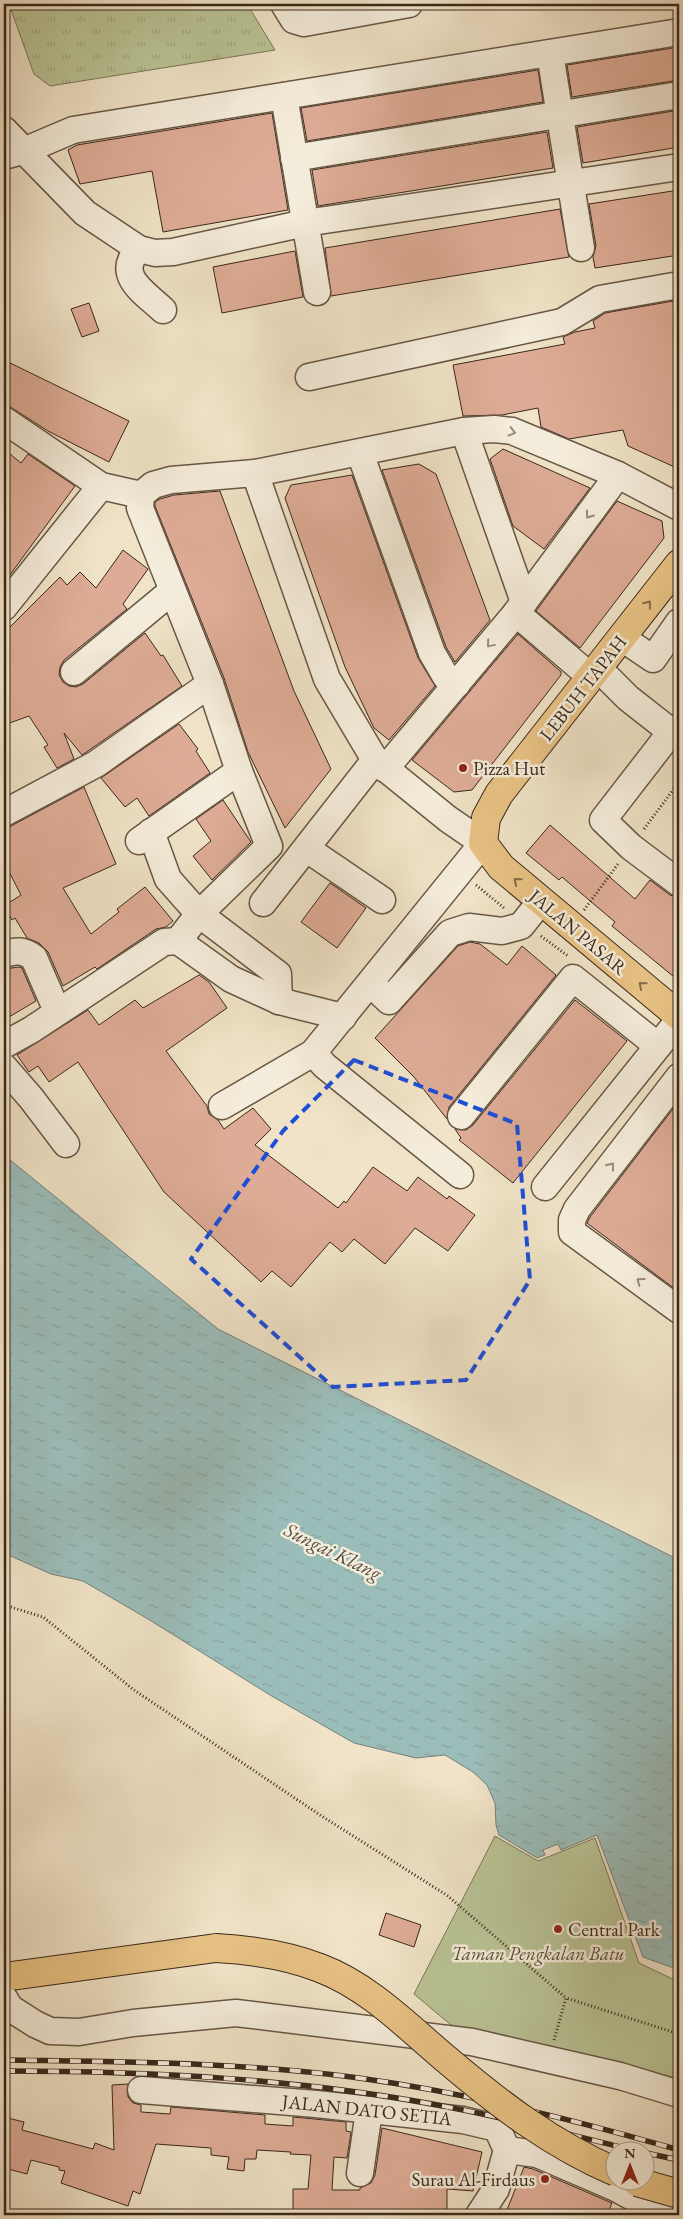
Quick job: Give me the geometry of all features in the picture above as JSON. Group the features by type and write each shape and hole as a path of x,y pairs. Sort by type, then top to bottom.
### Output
{"main road":[{"name":"LEBUH TAPAH","path":"483,842 486,818 500,794 679,564"},
{"name":"JALAN PASAR","path":"483,842 501,868 679,1018"},
{"path":"4,1977 216,1948 252,1950 291,1958 322,1968 374,1998 515,2116 584,2158 606,2168"},
{"path":"656,2188 679,2194"}],"street":[{"path":"265,4 285,36"},
{"path":"284,4 294,20 304,23 410,4"},
{"path":"15,153 73,130 679,32"},
{"path":"550,53 581,248"},
{"path":"294,158 679,95"},
{"path":"284,96 317,292"},
{"path":"4,130 15,153 85,213 139,249 155,253 173,252 305,223 679,167"},
{"path":"139,249 130,259 129,268 132,280 164,310"},
{"path":"309,377 562,322 600,299 679,285"},
{"path":"4,420 101,486 141,495"},
{"path":"178,941 199,914 269,846 239,771 210,684 140,508 141,495 153,485 171,480 255,473 464,432 494,429 512,431 618,475 679,506"},
{"path":"464,432 520,608 594,672 675,735 603,820 631,847 679,883"},
{"path":"360,453 432,653 446,676 457,684"},
{"path":"222,1106 313,1054 483,842 448,818 380,765 327,679 255,473"},
{"path":"263,903 380,765 457,684 520,608 618,475"},
{"path":"4,607 101,486"},
{"path":"74,672 172,591"},
{"path":"622,638 653,659 679,622"},
{"path":"4,814 96,764 210,684"},
{"path":"239,771 145,837 168,878 199,914 278,974 279,1001"},
{"path":"307,849 382,900"},
{"path":"371,984 389,1001 450,933 469,927 502,931 521,926 541,901"},
{"path":"4,1045 164,942 178,941 231,979 279,1001 343,1017"},
{"path":"4,954 17,950 28,953 34,958 56,1011"},
{"path":"462,1116 573,978 658,1046"},
{"path":"545,1187 679,1018"},
{"path":"313,1054 325,1066 460,1175"},
{"path":"4,1068 32,1098 66,1144"},
{"path":"679,1077 577,1209 572,1220 572,1232 679,1310"},
{"path":"4,1998 10,2008 50,2031 79,2032 133,2023 236,2013 472,2042 620,2076 679,2094"},
{"name":"JALAN DATO SETIA","path":"141,2090 316,2104 463,2120 497,2128 507,2150"},
{"path":"360,2173 369,2111"},
{"path":"479,2215 496,2189 507,2150 537,2154 616,2188 660,2212 661,2215"}],"path":[{"path":"4,1606 43,1617 134,1690 320,1815 448,1896 566,1998 679,2034"},
{"path":"549,2060 566,1998"}],"highlighted area":[{"path":"354,1060 517,1124 530,1280 466,1380 333,1387 191,1259 283,1131"}],"green space":[{"path":"9,4 247,4 275,50 50,86 34,74"},
{"name":"Taman Pengkalan Batu","path":"495,1836 538,1861 595,1838 639,1963 679,1982 679,2081 451,2025 414,1994"}],"water":[{"name":"Sungai Klang","path":"4,1155 218,1329 679,1560 679,1970 643,1957 597,1835 561,1850 558,1844 543,1850 545,1855 537,1858 499,1835 496,1825 495,1803 487,1785 473,1772 445,1755 416,1758 354,1743 270,1695 83,1581 51,1574 4,1553"}],"building":[{"path":"679,47 679,80 572,97 567,65"},
{"path":"538,70 543,102 307,141 301,108"},
{"path":"679,110 679,147 583,163 577,127"},
{"path":"272,113 288,210 163,232 152,171 80,184 68,150 77,145"},
{"path":"547,132 553,168 318,206 312,170"},
{"path":"679,190 679,255 595,268 593,257 596,246 589,204"},
{"path":"560,209 569,257 331,296 325,248"},
{"path":"295,251 303,297 222,313 213,267"},
{"path":"679,300 679,469 628,446 623,430 569,439 541,427 538,408 502,415 463,416 453,365 565,344 563,337 575,332 595,328 593,321 605,313"},
{"path":"89,303 99,331 82,337 71,309"},
{"path":"4,360 129,421 109,462 48,431 4,405"},
{"path":"4,449 21,463 28,454 75,486 4,583"},
{"path":"503,449 590,488 544,549 513,526 490,459"},
{"path":"419,464 436,474 490,620 455,662 446,647 382,470"},
{"path":"352,475 418,658 435,686 389,740 374,728 345,667 285,498 291,485"},
{"path":"220,491 294,691 331,769 285,828 248,752 224,678 155,506 155,502 160,499 174,495"},
{"path":"617,501 662,521 664,538 580,648 536,611"},
{"path":"123,550 148,569 123,604 127,609 64,660 60,667 59,675 63,682 69,686 76,687 83,684 145,633 161,656 163,655 182,686 82,755 64,733 74,759 57,768 44,747 48,745 29,716 4,725 4,633 60,577 67,585 80,572 96,588"},
{"path":"518,634 561,672 561,675 472,790 454,792 412,760"},
{"path":"179,724 198,749 196,751 210,773 149,816 137,798 125,807 101,778"},
{"path":"84,787 116,864 63,888 91,934 119,912 117,909 145,887 173,921 166,927 156,929 97,969 95,967 63,986 48,952 39,943 27,938 15,918 12,920 4,906 21,895 4,862 4,828"},
{"path":"223,800 251,842 212,880 193,856 211,841 196,819"},
{"path":"550,825 635,899 650,880 670,895 679,898 679,981 612,926 615,922 562,877 559,880 526,853"},
{"path":"330,883 366,908 337,948 301,922"},
{"path":"470,942 480,944 507,965 522,946 556,975 449,1107 447,1119 414,1077 375,1038 458,946"},
{"path":"22,968 36,1001 4,1020 4,969"},
{"path":"199,975 209,982 227,1008 166,1051 207,1106 209,1114 218,1120 224,1129 253,1108 271,1129 255,1145 338,1208 344,1201 346,1203 373,1167 407,1191 418,1177 447,1199 449,1196 475,1215 448,1251 415,1228 385,1264 354,1239 342,1252 330,1242 291,1287 272,1271 261,1282 164,1192 78,1062 49,1082 38,1066 29,1072 17,1055 88,1010 99,1025 135,1000 143,1008"},
{"path":"575,1000 627,1041 513,1183 459,1140 461,1138 455,1129 466,1130 473,1125"},
{"path":"679,1101 679,1292 587,1223"},
{"path":"386,1913 421,1925 414,1947 379,1935"},
{"path":"128,2084 128,2097 133,2103 141,2105 141,2112 170,2114 171,2107 265,2115 265,2124 293,2126 293,2117 346,2122 346,2131 351,2132 347,2158 334,2157 332,2190 360,2190 360,2188 371,2183 375,2175 382,2128 482,2152 473,2191 447,2189 447,2215 293,2215 293,2189 308,2189 311,2155 257,2150 256,2159 245,2159 244,2171 227,2169 229,2157 211,2155 211,2148 156,2144 140,2194 133,2191 128,2206 61,2183 65,2171 59,2170 59,2167 31,2160 27,2174 4,2168 4,2117 24,2122 22,2130 93,2149 95,2143 114,2150 112,2085"},
{"name":"Surau Al-Firdaus","path":"524,2167 533,2169 612,2203 607,2215 505,2215"}],"railway":[{"path":"4,2060 137,2062 226,2066 359,2078 480,2099 600,2128 679,2150"},
{"path":"4,2071 173,2075 342,2090 477,2113 606,2143"},
{"path":"656,2155 679,2160"}],"place":[{"name":"Pizza Hut","path":"463,768"},
{"name":"Central Park","path":"558,1929"},
{"name":"Surau Al-Firdaus","path":"545,2179"}]}
